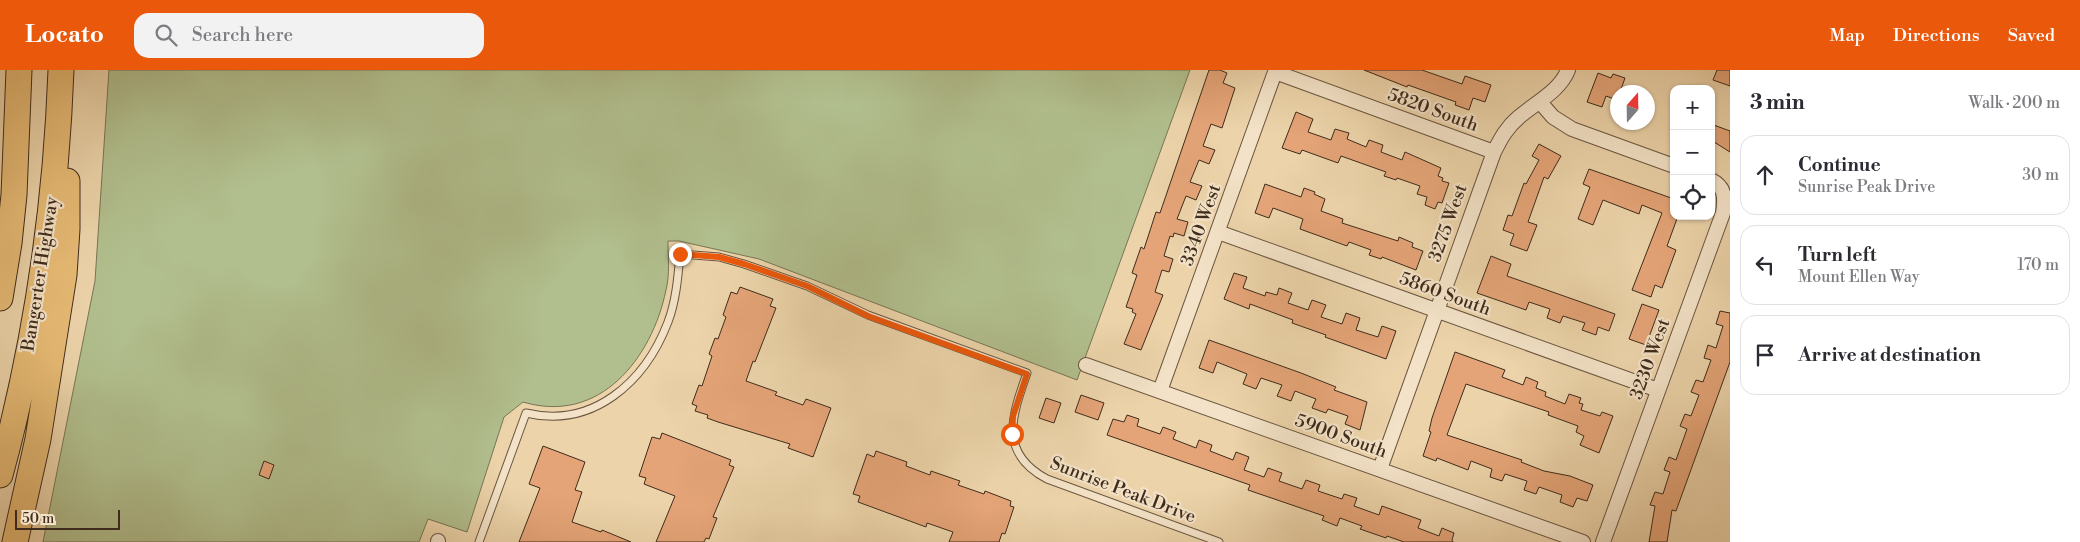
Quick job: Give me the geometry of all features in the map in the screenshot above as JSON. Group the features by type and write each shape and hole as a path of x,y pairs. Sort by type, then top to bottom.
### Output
{"highway":[{"name":"Bangerter Highway","path":"0,298 9,243 14,195 19,70"},
{"name":"Bangerter Highway","path":"0,475 25,372 36,313 58,141 61,70"},
{"path":"15,542 38,439 64,275 68,188 58,141"}],"street":[{"name":"3275 West","path":"1380,469 1494,152 1504,132 1519,117 1554,89 1568,70"},
{"name":"5820 South","path":"1275,72 1494,152"},
{"name":"3340 West","path":"1160,391 1275,72"},
{"path":"1540,102 1553,117 1572,129 1670,165"},
{"name":"3230 West","path":"1603,542 1723,214 1725,200 1716,184"},
{"name":"5860 South","path":"1218,232 1658,390"},
{"name":"5900 South","path":"1086,365 1582,542"}],"lane":[{"name":"Sunrise Peak Drive","path":"479,542 526,413 556,417 577,414 605,403 630,381 649,359 668,322 676,292 680,254 719,257 744,264 807,286 868,316 1027,374 1013,416 1012,434 1020,458 1032,470 1046,479 1219,542"}],"green space":[{"path":"109,70 1190,70 1077,380 759,259 679,241 668,241 666,290 659,315 649,339 635,361 618,380 598,395 576,404 551,407 523,402 504,417 467,532 428,519 419,542 43,542 95,281"}],"building":[{"path":"1209,70 1220,70 1227,73 1223,83 1235,88 1222,128 1211,124 1203,146 1215,150 1209,164 1199,160 1190,182 1202,186 1196,200 1186,196 1177,219 1188,222 1184,236 1174,233 1173,237 1170,236 1164,256 1173,259 1169,272 1162,270 1155,292 1163,295 1141,350 1124,344 1136,314 1132,312 1133,309 1126,307 1137,275 1132,273 1141,247 1144,249 1156,212 1160,213"},
{"path":"1364,70 1422,70 1462,84 1465,76 1491,85 1485,102 1473,98 1469,110 1455,105 1456,102 1408,85 1407,87"},
{"path":"1717,70 1730,70 1730,86 1713,80"},
{"path":"1598,73 1611,78 1613,74 1625,78 1622,85 1610,85 1610,97 1606,96 1602,107 1587,102"},
{"path":"1296,112 1313,119 1308,132 1331,140 1335,129 1349,133 1347,139 1366,147 1369,140 1383,145 1381,152 1402,160 1405,152 1441,168 1438,176 1443,178 1442,181 1449,183 1442,203 1438,202 1435,209 1425,205 1427,197 1417,194 1420,186 1397,178 1396,180 1384,176 1386,172 1341,156 1338,163 1302,150 1300,154 1282,148"},
{"path":"1715,125 1730,131 1730,152 1715,143"},
{"path":"1539,144 1561,156 1548,179 1544,177 1528,222 1537,225 1527,251 1510,245 1514,234 1503,230 1508,215 1512,216 1524,183 1526,184 1539,160 1532,156"},
{"path":"1589,169 1670,198 1670,220 1677,220 1667,246 1676,250 1662,288 1655,285 1651,297 1632,290 1662,213 1642,205 1639,214 1603,200 1593,225 1578,219 1590,187 1583,184"},
{"path":"1265,184 1301,197 1304,188 1315,192 1314,194 1325,199 1321,211 1343,219 1342,223 1398,241 1399,237 1413,243 1412,247 1423,251 1416,270 1382,257 1381,259 1369,255 1371,250 1349,242 1347,246 1300,229 1303,219 1273,208 1269,218 1255,213"},
{"path":"1491,256 1511,264 1507,276 1615,314 1609,331 1598,327 1596,335 1582,330 1585,323 1563,316 1560,323 1547,318 1550,309 1529,302 1526,310 1477,293"},
{"path":"1234,273 1247,277 1243,288 1265,296 1266,292 1277,295 1279,288 1292,293 1288,303 1308,310 1312,300 1326,305 1321,317 1342,324 1346,313 1360,318 1356,330 1378,337 1382,326 1396,331 1386,359 1325,337 1326,335 1292,323 1293,320 1250,304 1249,309 1224,299"},
{"path":"740,287 773,299 770,306 776,308 746,381 777,392 775,395 803,405 806,399 831,408 813,457 788,448 790,444 718,422 707,418 708,415 695,411 697,406 692,404 699,385 702,386 712,356 709,354 715,338 718,339 726,317 723,315 731,292 737,294"},
{"path":"1642,304 1659,310 1646,345 1629,339"},
{"path":"1720,311 1730,313 1730,362 1676,511 1672,510 1667,542 1649,542 1655,506 1650,505 1655,492 1663,494 1670,472 1664,470 1669,457 1676,460 1687,429 1680,426 1685,414 1691,416 1699,395 1691,392 1696,380 1703,382 1711,360 1704,358 1708,345 1716,348 1723,326 1716,324"},
{"path":"1209,340 1301,373 1336,387 1334,390 1367,402 1360,430 1345,424 1348,416 1328,409 1326,413 1312,408 1316,399 1295,391 1291,401 1277,396 1282,385 1261,378 1256,389 1243,384 1247,374 1217,362 1213,373 1199,368"},
{"path":"1455,352 1505,370 1502,377 1523,385 1526,377 1538,382 1536,388 1546,392 1545,396 1565,404 1569,394 1581,398 1579,403 1583,404 1581,410 1600,416 1602,412 1613,416 1599,453 1580,445 1584,436 1576,432 1578,426 1548,415 1549,412 1466,384 1447,435 1522,460 1521,462 1544,471 1570,476 1593,485 1587,501 1577,498 1573,507 1560,502 1562,495 1539,487 1536,494 1524,490 1527,481 1505,474 1502,481 1490,477 1492,469 1471,461 1468,470 1437,458 1436,461 1423,456 1431,432 1429,431 1432,418"},
{"path":"1081,395 1104,403 1098,420 1075,412"},
{"path":"1046,398 1061,403 1054,423 1039,418"},
{"path":"1127,415 1139,419 1137,426 1160,434 1163,427 1176,432 1173,439 1196,448 1199,440 1212,445 1210,451 1233,460 1236,452 1249,457 1244,470 1264,477 1268,468 1282,473 1279,481 1302,489 1306,480 1320,485 1318,491 1342,499 1344,494 1357,498 1354,506 1379,515 1382,506 1421,520 1418,528 1439,536 1442,528 1454,533 1453,542 1404,542 1360,529 1362,526 1340,518 1337,526 1322,520 1324,516 1248,490 1250,485 1107,435 1113,419 1124,422"},
{"path":"662,433 731,460 729,465 734,467 713,517 717,518 709,539 706,538 704,542 656,542 675,496 644,484 646,478 639,476 652,437 660,439"},
{"path":"543,446 585,462 575,490 582,492 572,522 601,532 602,530 631,542 519,542 540,488 529,484"},
{"path":"876,451 907,462 906,466 930,475 931,471 960,481 958,485 984,494 985,491 1011,501 1010,506 1014,507 1005,534 1002,533 999,542 949,542 953,532 927,523 926,527 858,502 860,496 853,494 867,454 874,457"},
{"path":"264,461 274,465 269,479 259,475"}],"route":[{"path":"680,254 719,257 744,264 807,286 868,316 1027,374 1013,416 1012,434"}]}
